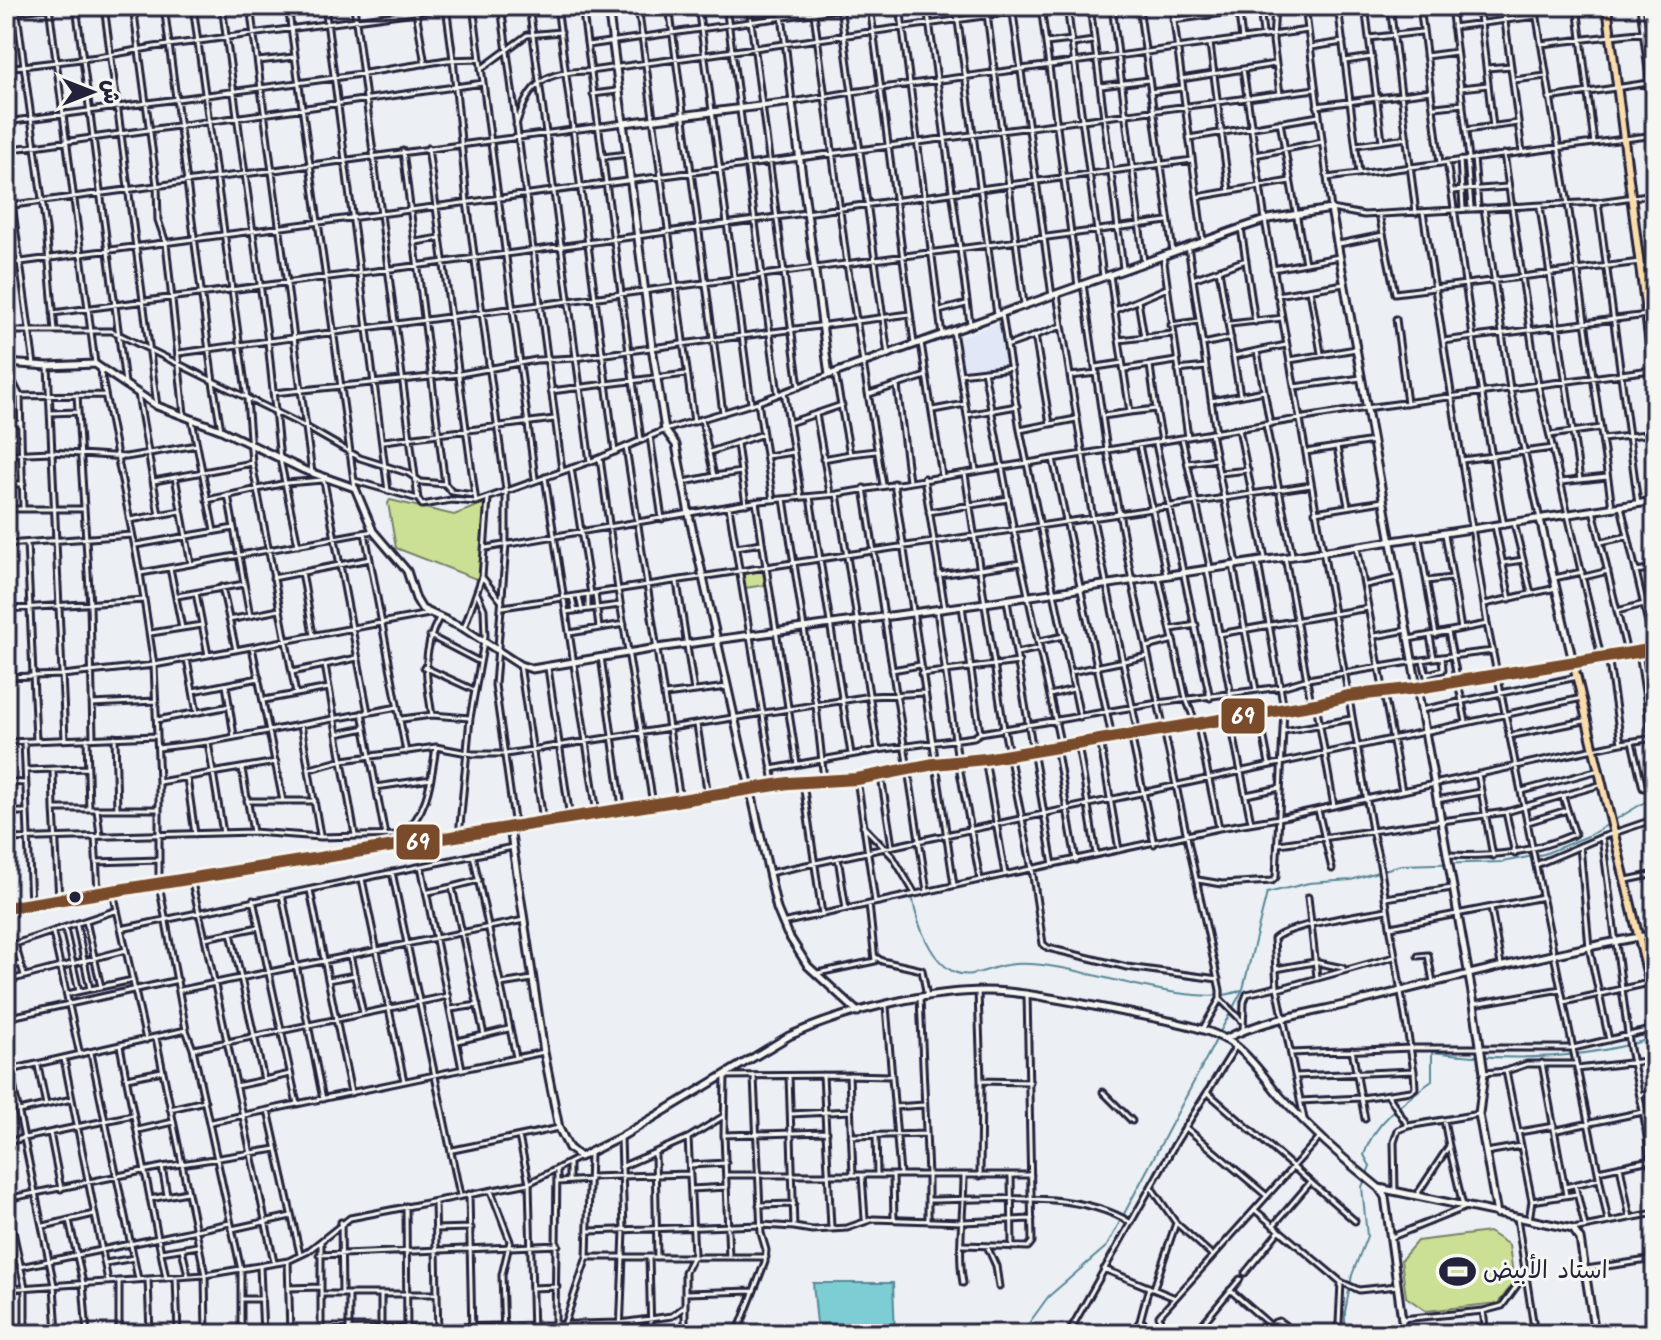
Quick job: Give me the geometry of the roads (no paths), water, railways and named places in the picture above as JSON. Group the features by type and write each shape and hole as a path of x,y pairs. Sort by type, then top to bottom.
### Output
{"main road":[{"path":"1607,6 1655,384"},
{"path":"1655,649 1573,662 1655,1006"}],"street":[{"path":"6,13 16,9 60,6"},
{"path":"76,6 125,386"},
{"path":"104,6 157,406"},
{"path":"133,6 157,185 158,220 166,243 184,417"},
{"path":"164,6 221,430"},
{"path":"193,6 247,399 249,444 296,694"},
{"path":"222,6 268,342 280,459 298,545"},
{"path":"250,6 312,473"},
{"path":"288,6 355,485 373,531 407,571 418,605 463,628 520,665 532,669 548,668 657,648 985,603 1655,501"},
{"path":"325,6 388,491"},
{"path":"354,6 418,499 422,505 488,499 590,462 665,430 758,402 1265,220 1331,209 1355,214 1416,213 1598,202 1655,194"},
{"path":"415,6 425,64"},
{"path":"6,68 460,6"},
{"path":"473,6 536,480"},
{"path":"501,6 562,471"},
{"path":"529,6 590,462"},
{"path":"557,6 615,452"},
{"path":"582,6 641,440"},
{"path":"608,6 665,430 676,445 769,873 782,923 815,974 859,1012"},
{"path":"638,6 694,423"},
{"path":"669,6 723,413"},
{"path":"698,6 751,404"},
{"path":"726,6 778,394"},
{"path":"749,6 799,387"},
{"path":"781,6 822,325 842,405 850,454"},
{"path":"587,45 751,22 813,9 861,6"},
{"path":"870,6 910,314 926,376 942,476"},
{"path":"900,6 942,335"},
{"path":"927,6 970,325"},
{"path":"956,6 988,244 1008,345 1020,430 1080,717"},
{"path":"986,6 1024,306"},
{"path":"1012,6 1044,236 1093,519 1132,708 1142,793 1154,844"},
{"path":"516,125 525,98 541,81 566,71 590,71 1056,6"},
{"path":"1067,6 1096,230 1115,311 1130,412"},
{"path":"1090,6 1123,270"},
{"path":"1112,6 1144,262"},
{"path":"1139,6 1173,252"},
{"path":"1172,6 1203,241"},
{"path":"1260,6 1264,36"},
{"path":"1275,6 1273,35 1280,94"},
{"path":"1305,6 1339,257 1474,1004 1484,1073 1479,1114 1497,1214"},
{"path":"1338,6 1359,174"},
{"path":"1365,6 1382,141"},
{"path":"1390,6 1416,213"},
{"path":"1420,6 1440,163"},
{"path":"6,908 774,785 881,776 907,768 985,759 1348,696 1573,662 1510,389 1494,280 1470,158 1451,6"},
{"path":"1479,6 1493,127"},
{"path":"1503,6 1522,152"},
{"path":"1535,6 1578,269 1612,507"},
{"path":"1577,6 1594,143"},
{"path":"1640,6 1652,83 1655,127"},
{"path":"49,7 91,330 135,545 154,665 159,884 164,919 241,1270 241,1332"},
{"path":"446,7 467,202 506,490 506,545 495,685 506,754 513,847 532,979 559,1128 569,1148 580,1157"},
{"path":"840,7 888,355"},
{"path":"1041,8 1070,234 1132,581 1221,998 1243,1022"},
{"path":"1173,20 1238,8 1242,39"},
{"path":"16,9 55,331"},
{"path":"813,9 847,264 883,485"},
{"path":"1453,27 1537,16"},
{"path":"6,206 1308,30"},
{"path":"1369,38 1423,31"},
{"path":"1541,44 1655,31"},
{"path":"481,69 507,48 533,34 561,32"},
{"path":"1046,43 1094,41"},
{"path":"1310,47 1343,42"},
{"path":"1210,44 1229,191"},
{"path":"1426,56 1456,52"},
{"path":"258,61 295,57"},
{"path":"1345,61 1372,57"},
{"path":"6,122 453,59 480,59"},
{"path":"1181,79 1275,64"},
{"path":"1487,68 1511,66"},
{"path":"1243,69 1277,295 1414,1071 1414,1090 1361,1098 1300,1101"},
{"path":"1512,80 1546,76"},
{"path":"1100,86 1148,80"},
{"path":"6,150 483,83"},
{"path":"1549,98 1652,83"},
{"path":"1461,88 1488,85"},
{"path":"1150,92 1183,88"},
{"path":"6,264 1315,89"},
{"path":"593,94 620,91"},
{"path":"1317,106 1431,91"},
{"path":"1433,108 1463,104"},
{"path":"1189,138 1319,116"},
{"path":"1280,122 1305,263"},
{"path":"1466,130 1518,123"},
{"path":"1327,178 1655,135"},
{"path":"1356,145 1407,138"},
{"path":"1255,155 1322,142"},
{"path":"428,148 476,502"},
{"path":"403,151 445,484 452,492 475,495"},
{"path":"602,157 628,154"},
{"path":"1504,154 1538,385 1582,575 1605,656 1621,743"},
{"path":"1470,158 1471,208"},
{"path":"6,160 34,365"},
{"path":"53,313 1192,160"},
{"path":"1460,160 1463,209"},
{"path":"1447,162 1467,284 1480,393 1504,525"},
{"path":"1197,197 1290,181"},
{"path":"1452,191 1509,187"},
{"path":"1598,202 1638,504"},
{"path":"1540,205 1580,480"},
{"path":"1423,212 1487,624 1608,1221"},
{"path":"1379,214 1394,292 1607,265 1655,266"},
{"path":"179,353 1167,221"},
{"path":"1241,228 1255,322"},
{"path":"1337,244 1383,235"},
{"path":"415,242 440,238"},
{"path":"1188,246 1217,459 1256,690"},
{"path":"1163,255 1188,437"},
{"path":"1273,269 1339,257"},
{"path":"1193,280 1246,260"},
{"path":"1219,270 1240,395"},
{"path":"1277,295 1344,284"},
{"path":"1115,311 1167,288"},
{"path":"1310,290 1322,354"},
{"path":"1138,301 1144,337"},
{"path":"939,311 968,304"},
{"path":"273,393 460,374 536,360 575,358 910,314"},
{"path":"1443,341 1655,314"},
{"path":"1228,325 1282,318"},
{"path":"1396,319 1407,403"},
{"path":"1171,325 1199,321"},
{"path":"1008,345 1062,326"},
{"path":"6,331 91,330 118,334 306,427 351,453 416,477 421,482 445,484"},
{"path":"953,331 976,470"},
{"path":"1119,340 1172,334"},
{"path":"1035,335 1050,424"},
{"path":"1203,344 1231,338"},
{"path":"1234,356 1287,345"},
{"path":"1290,360 1356,349"},
{"path":"1257,351 1289,556 1296,622 1334,806"},
{"path":"1123,370 1176,361"},
{"path":"1096,367 1122,363"},
{"path":"23,509 20,396 6,366 97,365 157,406 221,430 323,478 418,499"},
{"path":"48,366 65,739"},
{"path":"1150,366 1162,441"},
{"path":"1178,370 1206,367"},
{"path":"960,374 1011,368"},
{"path":"486,548 756,502 837,494 1366,408 1654,370"},
{"path":"984,371 1014,531 1056,721 1066,809 1076,860"},
{"path":"1070,376 1097,373"},
{"path":"551,391 686,374"},
{"path":"868,394 926,376"},
{"path":"1294,387 1361,378"},
{"path":"897,386 909,481"},
{"path":"1211,401 1264,391"},
{"path":"784,392 801,497"},
{"path":"138,394 159,515"},
{"path":"77,395 90,605 93,738"},
{"path":"6,396 105,395"},
{"path":"758,402 773,500"},
{"path":"931,410 965,404"},
{"path":"789,423 842,405"},
{"path":"967,415 1017,406"},
{"path":"1103,416 1156,409"},
{"path":"50,413 78,412"},
{"path":"816,414 830,495"},
{"path":"383,441 554,419"},
{"path":"1020,430 1076,419"},
{"path":"192,420 214,531"},
{"path":"702,420 714,476"},
{"path":"6,423 21,423"},
{"path":"1550,435 1600,428"},
{"path":"1239,429 1265,560"},
{"path":"1602,440 1655,433"},
{"path":"709,453 763,434"},
{"path":"650,436 662,520"},
{"path":"1182,438 1209,569 1251,822"},
{"path":"1306,452 1373,441"},
{"path":"1156,442 1210,698"},
{"path":"736,443 746,504"},
{"path":"6,454 51,452 118,457 197,445"},
{"path":"1139,445 1186,699 1198,724 1219,828"},
{"path":"626,447 680,801"},
{"path":"1337,447 1348,506"},
{"path":"1461,460 1553,448"},
{"path":"823,459 877,451"},
{"path":"767,456 793,452"},
{"path":"600,458 620,605 653,804"},
{"path":"1053,459 1112,737"},
{"path":"1188,463 1217,459"},
{"path":"154,481 252,463"},
{"path":"571,468 599,628"},
{"path":"1220,473 1248,470"},
{"path":"683,482 741,472"},
{"path":"965,472 1004,729 1032,869 1040,936 1048,948 1127,967 1218,979"},
{"path":"175,477 191,564"},
{"path":"545,477 598,814"},
{"path":"1561,482 1607,477"},
{"path":"207,500 323,478"},
{"path":"323,478 368,712"},
{"path":"924,478 939,575 946,671 958,761 980,880"},
{"path":"894,483 954,885"},
{"path":"6,484 23,484"},
{"path":"502,604 677,582 1311,485"},
{"path":"864,488 927,891"},
{"path":"837,494 878,750"},
{"path":"228,495 250,616"},
{"path":"810,497 851,754"},
{"path":"463,628 482,577 488,499"},
{"path":"784,499 816,706 824,780"},
{"path":"929,512 1008,499"},
{"path":"1315,512 1384,501"},
{"path":"756,502 797,764"},
{"path":"1621,506 1655,649"},
{"path":"729,507 774,785"},
{"path":"6,509 84,509"},
{"path":"1593,510 1627,653"},
{"path":"129,520 181,511"},
{"path":"1514,523 1531,594"},
{"path":"1495,526 1510,599"},
{"path":"135,545 234,528"},
{"path":"140,573 373,531"},
{"path":"365,533 406,752"},
{"path":"1445,534 1461,629"},
{"path":"6,544 132,535"},
{"path":"1601,542 1628,536"},
{"path":"1419,538 1436,635"},
{"path":"27,543 36,740"},
{"path":"736,547 762,543"},
{"path":"1357,547 1402,791"},
{"path":"273,578 370,559"},
{"path":"1502,563 1523,560"},
{"path":"1198,880 1222,884 1275,880 1284,709 1258,562"},
{"path":"939,575 1021,563"},
{"path":"170,568 182,628"},
{"path":"1636,571 1655,568"},
{"path":"1553,579 1608,571"},
{"path":"302,572 313,635"},
{"path":"482,577 502,604"},
{"path":"1364,585 1397,578"},
{"path":"1427,581 1451,578"},
{"path":"677,582 694,691"},
{"path":"176,596 244,584"},
{"path":"222,587 236,650"},
{"path":"1484,604 1556,588"},
{"path":"196,593 208,655"},
{"path":"459,836 470,718 485,643 484,609 477,593"},
{"path":"588,609 591,594"},
{"path":"579,596 582,611"},
{"path":"572,597 575,611"},
{"path":"1007,599 1053,865"},
{"path":"6,609 144,600"},
{"path":"1617,611 1644,604"},
{"path":"566,612 620,605"},
{"path":"962,606 980,733"},
{"path":"1219,634 1368,608"},
{"path":"229,620 279,610"},
{"path":"6,677 62,675 154,665 431,613"},
{"path":"432,715 424,667 430,636 439,618"},
{"path":"570,633 624,624"},
{"path":"1408,639 1487,624"},
{"path":"149,633 202,625"},
{"path":"1172,630 1196,625"},
{"path":"1373,636 1407,630"},
{"path":"1448,632 1466,723"},
{"path":"430,636 480,662"},
{"path":"1038,641 1064,636"},
{"path":"1430,636 1434,658"},
{"path":"1146,647 1174,640"},
{"path":"252,647 283,801"},
{"path":"1017,653 1040,648"},
{"path":"771,769 931,741 956,740 980,733 1158,703 1230,695 1281,687 1308,679 1493,651"},
{"path":"782,923 1654,738 1639,651"},
{"path":"1071,672 1148,656"},
{"path":"601,657 622,809"},
{"path":"1428,674 1443,670 1442,657"},
{"path":"292,672 357,658"},
{"path":"187,659 197,713"},
{"path":"1423,661 1430,686"},
{"path":"921,674 1019,662"},
{"path":"325,665 355,836"},
{"path":"520,665 544,823"},
{"path":"892,670 920,665"},
{"path":"424,667 474,690"},
{"path":"548,668 570,818"},
{"path":"1421,710 1577,677"},
{"path":"193,691 259,678"},
{"path":"226,685 234,737"},
{"path":"665,695 727,687"},
{"path":"264,700 329,688"},
{"path":"1050,695 1073,689"},
{"path":"310,769 343,760 436,747 466,753 506,754 871,696 924,693"},
{"path":"769,873 1582,698"},
{"path":"92,704 156,701"},
{"path":"157,720 230,706"},
{"path":"158,748 208,742 398,707"},
{"path":"362,713 385,836"},
{"path":"1259,713 1269,765"},
{"path":"400,720 432,715 470,718"},
{"path":"1284,731 1351,719"},
{"path":"1508,736 1588,720"},
{"path":"301,725 321,837"},
{"path":"697,725 708,796"},
{"path":"337,734 365,728"},
{"path":"6,740 157,736"},
{"path":"115,737 117,809"},
{"path":"87,738 89,809"},
{"path":"1100,740 1119,851"},
{"path":"24,741 31,904"},
{"path":"208,742 224,834"},
{"path":"1632,742 1643,788"},
{"path":"1078,744 1096,856"},
{"path":"401,835 420,814 431,779 436,747"},
{"path":"985,759 1005,875"},
{"path":"159,782 276,762"},
{"path":"25,770 87,768"},
{"path":"242,769 253,832"},
{"path":"53,770 59,900"},
{"path":"1521,792 1599,770"},
{"path":"1478,774 1493,856"},
{"path":"881,776 892,846"},
{"path":"187,778 195,835"},
{"path":"376,787 431,779"},
{"path":"857,779 875,902"},
{"path":"6,782 25,783"},
{"path":"803,782 822,914"},
{"path":"1279,844 1506,812 1603,784"},
{"path":"1246,795 1280,788"},
{"path":"1437,800 1481,792"},
{"path":"1447,856 1515,854 1575,834 1563,797"},
{"path":"247,801 315,801"},
{"path":"54,809 159,809"},
{"path":"97,809 98,893"},
{"path":"1318,810 1332,869"},
{"path":"1528,822 1568,810"},
{"path":"6,812 26,812"},
{"path":"1506,812 1515,854"},
{"path":"1536,864 1602,837 1614,825 1654,820 1655,827"},
{"path":"863,826 900,866 915,894"},
{"path":"6,839 253,832 321,837 401,835 439,839"},
{"path":"1602,837 1630,1049 1652,1159 1655,1194"},
{"path":"1580,846 1589,947 1609,1040"},
{"path":"121,929 513,847"},
{"path":"473,855 516,1057"},
{"path":"838,858 846,909"},
{"path":"96,862 159,860"},
{"path":"421,866 462,1069"},
{"path":"392,872 460,1195"},
{"path":"1625,881 1655,874"},
{"path":"191,879 275,1264"},
{"path":"362,879 404,1081"},
{"path":"427,892 479,880"},
{"path":"452,887 484,1035"},
{"path":"1385,898 1452,888"},
{"path":"310,890 351,1093"},
{"path":"113,891 146,1040"},
{"path":"282,895 323,1099"},
{"path":"1308,897 1318,977"},
{"path":"1391,927 1543,897"},
{"path":"253,900 297,1104"},
{"path":"815,974 872,962 876,957 869,904"},
{"path":"1491,908 1501,965"},
{"path":"6,947 117,910"},
{"path":"1304,1120 1277,988 1274,939 1277,935 1311,925 1387,910"},
{"path":"181,990 524,920"},
{"path":"86,921 101,987"},
{"path":"77,924 90,989"},
{"path":"205,938 259,927"},
{"path":"65,929 79,991"},
{"path":"53,933 80,1055"},
{"path":"231,933 264,1080"},
{"path":"1223,1038 1285,1019 1501,965 1655,934"},
{"path":"15,944 24,975"},
{"path":"6,981 126,950"},
{"path":"350,955 363,1013"},
{"path":"1418,956 1428,955 1433,982"},
{"path":"876,957 922,970 928,1221"},
{"path":"1243,1031 1247,994 1394,957"},
{"path":"1276,970 1314,962 1347,968"},
{"path":"6,968 21,964"},
{"path":"328,980 355,975"},
{"path":"501,984 532,979"},
{"path":"67,994 133,980"},
{"path":"6,1018 178,980"},
{"path":"1564,1002 1649,983"},
{"path":"1474,1004 1561,989"},
{"path":"978,991 980,1176"},
{"path":"6,1289 205,1275 288,1261 301,1256 341,1222 359,1215 529,1183 557,1171 621,1137 789,1036 812,1026 923,998 978,991 1027,994 1153,1018 1223,1038 1236,1046 1304,1120 1385,1197 1404,1334"},
{"path":"963,1245 1031,1245 1027,994"},
{"path":"193,1049 448,996"},
{"path":"1202,1031 1221,998"},
{"path":"451,1009 478,1005"},
{"path":"886,1006 900,1174"},
{"path":"457,1041 510,1029"},
{"path":"1291,1053 1411,1048 1573,1048 1655,1029"},
{"path":"57,1334 54,1285 8,1070 186,1030"},
{"path":"156,1038 205,1275 206,1333"},
{"path":"120,1046 166,1278"},
{"path":"1068,1334 1185,1127 1236,1046"},
{"path":"1352,1050 1365,1119"},
{"path":"210,1122 544,1052"},
{"path":"91,1053 138,1279"},
{"path":"64,1059 108,1281"},
{"path":"1577,1069 1634,1065 1655,1060"},
{"path":"1484,1073 1542,1063 1576,1062"},
{"path":"1542,1063 1566,1195"},
{"path":"37,1064 46,1105"},
{"path":"126,1078 162,1071"},
{"path":"1295,1076 1414,1071"},
{"path":"1506,1071 1532,1201 1529,1221"},
{"path":"236,1086 290,1074"},
{"path":"823,1075 831,1229"},
{"path":"849,1075 853,1175"},
{"path":"724,1076 890,1076"},
{"path":"724,1076 729,1257"},
{"path":"789,1076 794,1227"},
{"path":"737,1334 766,1257 759,1205 754,1077"},
{"path":"981,1081 1030,1082"},
{"path":"1103,1092 1132,1121"},
{"path":"1207,1092 1355,1221"},
{"path":"1640,1095 1655,1092"},
{"path":"1387,1094 1408,1126"},
{"path":"19,1111 72,1099"},
{"path":"170,1109 205,1101"},
{"path":"894,1107 924,1105"},
{"path":"268,1110 301,1256"},
{"path":"791,1114 850,1111"},
{"path":"1395,1191 1394,1142 1398,1130 1479,1114"},
{"path":"1518,1132 1655,1114"},
{"path":"6,1142 133,1115"},
{"path":"621,1167 688,1138 724,1116"},
{"path":"1444,1120 1464,1206"},
{"path":"136,1130 173,1122"},
{"path":"1185,1127 1267,1196"},
{"path":"451,1150 559,1128"},
{"path":"50,1132 61,1189"},
{"path":"724,1135 827,1132"},
{"path":"851,1136 926,1134"},
{"path":"876,1135 877,1174"},
{"path":"1175,1334 1160,1322 1159,1316 1321,1136"},
{"path":"519,1137 529,1183 533,1334"},
{"path":"620,1334 624,1230 621,1137"},
{"path":"685,1334 685,1272 693,1257 688,1138"},
{"path":"1416,1196 1449,1146"},
{"path":"1486,1152 1521,1146"},
{"path":"25,1334 25,1287 6,1199 162,1167 276,1149"},
{"path":"561,1334 587,1257 590,1154"},
{"path":"655,1154 657,1257"},
{"path":"1598,1171 1652,1159"},
{"path":"689,1165 726,1163"},
{"path":"569,1164 569,1181"},
{"path":"1620,1166 1630,1218"},
{"path":"162,1167 167,1196"},
{"path":"555,1325 557,1171"},
{"path":"557,1182 689,1174"},
{"path":"893,1174 894,1220"},
{"path":"726,1175 1031,1175"},
{"path":"862,1175 865,1221"},
{"path":"1011,1175 1012,1247"},
{"path":"963,1283 959,1262 963,1245 964,1176"},
{"path":"1565,1187 1599,1179"},
{"path":"1273,1226 1309,1184"},
{"path":"1575,1185 1585,1226"},
{"path":"1376,1186 1573,1229 1655,1213"},
{"path":"690,1189 727,1187"},
{"path":"1151,1187 1176,1223 1214,1256"},
{"path":"490,1190 509,1236 510,1247 502,1271 504,1334"},
{"path":"150,1199 187,1192"},
{"path":"469,1194 472,1334"},
{"path":"1532,1201 1577,1194"},
{"path":"929,1200 1032,1199 1107,1210 1131,1223"},
{"path":"434,1201 438,1334"},
{"path":"759,1205 794,1204"},
{"path":"406,1206 407,1331"},
{"path":"1391,1237 1414,1230 1464,1206"},
{"path":"1255,1210 1341,1282 1359,1290 1397,1286"},
{"path":"42,1226 94,1214"},
{"path":"232,1229 291,1216"},
{"path":"1517,1218 1535,1334"},
{"path":"589,1231 761,1225 812,1230 847,1228 865,1221 1032,1219"},
{"path":"69,1220 83,1283 87,1334"},
{"path":"341,1222 342,1294"},
{"path":"20,1267 230,1223"},
{"path":"1131,1334 1140,1321 1176,1223"},
{"path":"435,1229 471,1228"},
{"path":"1573,1229 1580,1239 1595,1334"},
{"path":"1245,1273 1279,1231"},
{"path":"321,1239 321,1331"},
{"path":"319,1255 558,1245"},
{"path":"161,1252 198,1246"},
{"path":"987,1246 997,1270 999,1287"},
{"path":"182,1249 188,1276"},
{"path":"587,1257 766,1257"},
{"path":"649,1257 651,1334"},
{"path":"105,1264 134,1258"},
{"path":"1586,1269 1655,1259"},
{"path":"288,1261 290,1332"},
{"path":"260,1267 263,1332"},
{"path":"1104,1269 1175,1299"},
{"path":"1402,1319 1483,1311 1502,1306 1525,1276"},
{"path":"176,1277 178,1334"},
{"path":"148,1279 150,1334"},
{"path":"1194,1334 1240,1279"},
{"path":"119,1281 119,1334"},
{"path":"1334,1334 1339,1323 1341,1282"},
{"path":"289,1288 320,1287"},
{"path":"532,1288 557,1287"},
{"path":"1230,1290 1271,1326"},
{"path":"686,1293 753,1291"},
{"path":"321,1294 437,1294"},
{"path":"349,1294 349,1331"},
{"path":"381,1294 381,1331"},
{"path":"241,1299 262,1299"},
{"path":"161,1334 407,1331 438,1327 620,1323 672,1316 684,1307"},
{"path":"1483,1311 1486,1334"},
{"path":"1140,1321 1154,1329"},
{"path":"1265,1334 1279,1321 1298,1334"},
{"path":"1149,1334 1160,1322"}],"water":[{"path":"813,1283 893,1283 895,1334 818,1334"}],"waterway":[{"path":"1615,820 1655,796"},
{"path":"1220,1032 1243,989 1267,893 1309,883 1351,880 1401,865 1502,862 1544,854 1609,824"},
{"path":"913,900 932,951 946,967 960,974 1028,964 1062,968 1179,993 1225,995 1241,990"},
{"path":"1021,1334 1048,1297 1107,1246 1217,1038"},
{"path":"1345,1334 1345,1312 1352,1275 1367,1236 1362,1187 1370,1166 1364,1155 1368,1143 1383,1123 1401,1104 1432,1081 1432,1052 1487,1057 1543,1057 1599,1051 1653,1038"}],"place":[{"name":"استاد الأبيض","path":"1457,1271"}]}
